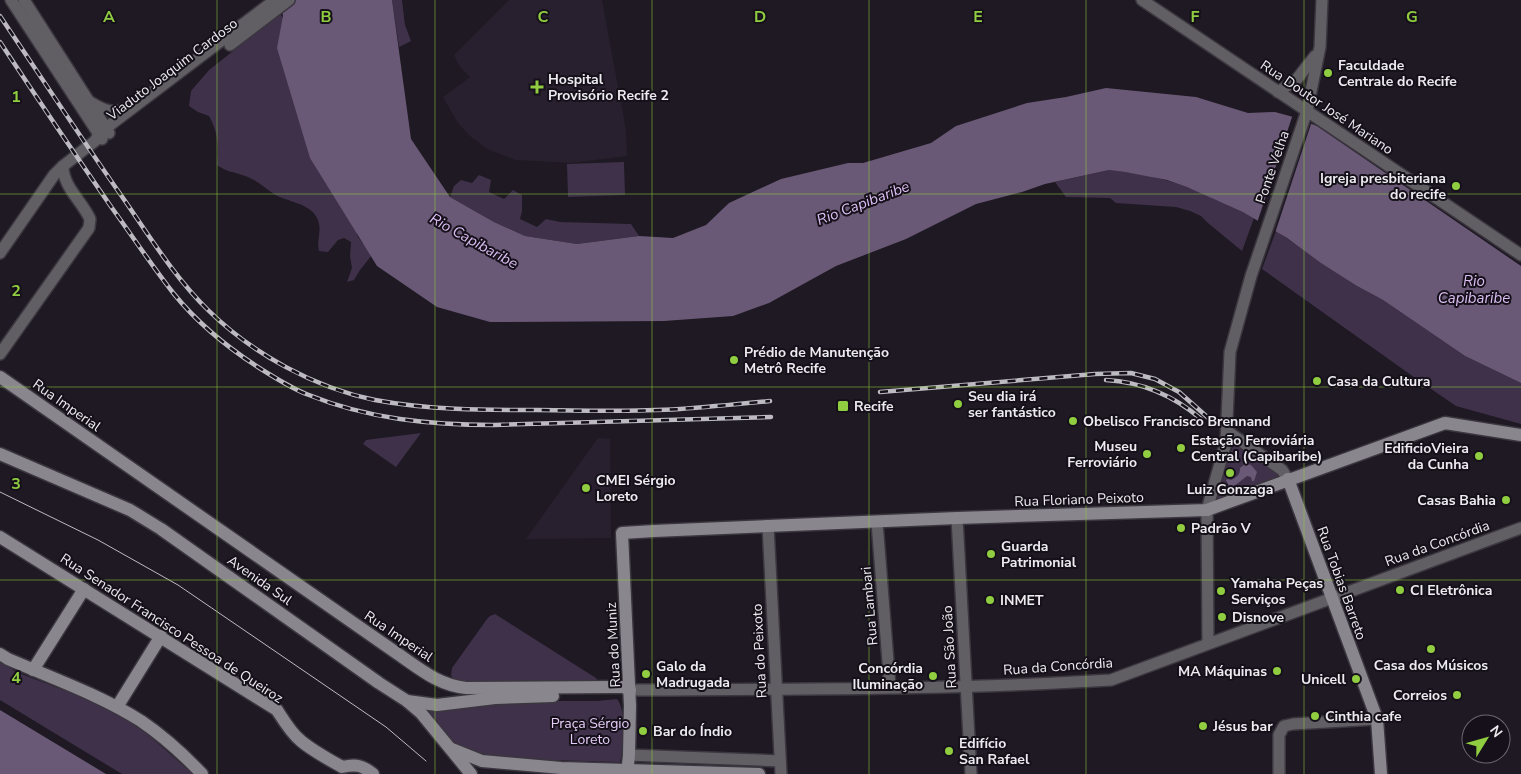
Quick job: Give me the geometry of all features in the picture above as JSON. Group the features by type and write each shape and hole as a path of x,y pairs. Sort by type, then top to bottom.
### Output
{"main road":[{"name":"Rua Imperial","path":"0,376 384,645 440,682 466,688 623,687 630,690"},
{"name":"Rua Floriano Peixoto","path":"622,533 654,530 957,518 1207,510 1445,423 1521,435"},
{"name":"Avenida Sul","path":"0,454 130,510 161,529 378,683 407,701 421,713 471,774"},
{"name":"Rua Tobias Barreto","path":"1288,479 1377,719 1381,774"},
{"name":"Rua do Muniz","path":"622,533 630,690 629,755"},
{"name":"Rua Senador Francisco Pessoa de Queiroz","path":"0,537 277,710 301,741 320,754 342,767 355,764 374,774"},
{"path":"33,670 84,589"},
{"path":"117,707 161,636"},
{"path":"0,654 117,707 162,736 202,774"},
{"path":"616,687 629,670"},
{"path":"407,701 437,705 519,696 623,694 630,690"},
{"path":"448,746 464,755 482,761 601,771 759,774"},
{"path":"626,772 629,755"}],"street":[{"path":"11,0 102,135"},
{"path":"24,0 89,102 102,135"},
{"name":"Viaduto Joaquim Cardoso","path":"0,253 44,189 63,166 144,100 159,94 275,0"},
{"name":"Viaduto Joaquim Cardoso","path":"102,135 289,0"},
{"name":"Rua Doutor José Mariano","path":"1142,0 1278,92 1306,114 1521,255"},
{"name":"Ponte Velha","path":"1208,643 1207,510 1225,450 1230,352 1265,232 1306,114 1320,46 1322,0"},
{"path":"1278,92 1289,86 1304,72 1320,46"},
{"path":"89,102 107,111 118,112 144,100"},
{"path":"0,354 89,228 89,216 64,178 63,166"},
{"name":"Rua Tobias Barreto","path":"1227,431 1282,470 1288,479"},
{"name":"Rua São João","path":"957,518 971,774"},
{"name":"Rua Lambari","path":"877,522 890,687"},
{"name":"Rua do Peixoto","path":"768,526 781,774"},
{"name":"Rua da Concórdia","path":"630,690 776,690 966,686 1111,680 1521,528"},
{"path":"1280,774 1279,735 1282,729 1293,724 1377,719"},
{"path":"629,755 780,761"}],"shaded area":[{"name":"Hospital Provisório Recife 2","path":"509,0 602,0 626,130 627,156 571,163 516,160 487,149 470,136 458,123 443,97 470,77 460,67 454,55"},
{"name":"CMEI Sérgio Loreto","path":"598,438 610,439 611,538 526,539"}],"green space":[{"path":"392,0 402,0 405,25 411,41 399,47"},
{"path":"280,14 284,19 358,237 372,255 354,280 347,282 352,268 350,256 351,242 344,238 338,240 328,252 319,251 319,222 314,213 304,206 279,197 249,178 227,171 217,165 217,140 212,122 209,116 189,106 191,91 209,70"},
{"path":"624,162 625,195 568,197 567,164"},
{"path":"1109,170 1166,180 1203,192 1238,208 1254,218 1242,251 1201,216 1190,211 1176,207 1116,203 1110,198 1066,197 1055,182"},
{"path":"479,175 491,180 489,192 504,199 513,190 522,195 520,219 537,227 546,219 560,222 631,224 639,236 577,244 525,236 494,222 450,197 454,186 461,180 472,183"},
{"path":"1276,231 1465,356 1521,383 1521,424 1456,406 1262,269"},
{"path":"421,433 396,467 363,444 366,440"},
{"path":"1235,445 1277,473 1278,477 1218,500 1217,494 1232,448"},
{"name":"Praça Sérgio Loreto","path":"495,614 598,681 466,684 453,679 451,675 452,668 487,619"},
{"path":"0,661 16,672 87,699 138,726 193,774 122,774 0,700"},
{"name":"Praça Sérgio Loreto","path":"617,699 623,721 623,748 620,762 513,759 479,753 454,743 427,710 508,701 597,701"}],"water":[{"name":"Rio Capibaribe","path":"280,0 392,0 411,139 450,197 494,222 525,236 577,244 639,236 673,238 706,225 729,203 781,179 848,163 863,163 931,143 956,126 1027,103 1106,88 1196,97 1248,113 1275,112 1297,118 1317,126 1521,266 1521,383 1465,356 1383,300 1357,286 1287,238 1243,212 1167,180 1109,170 1045,184 976,204 906,239 836,266 769,303 733,316 664,321 490,322 437,307 377,266 310,158 277,48 283,16"},
{"path":"1246,463 1251,465 1257,472 1254,481 1252,481 1251,477 1247,476 1230,488 1226,480 1236,477 1240,468"},
{"path":"0,710 106,774 0,774"}],"pier":[{"path":"1293,114 1312,121 1275,233 1257,223"}],"tram line":[{"path":"0,492 98,540 178,585 386,727 426,761"}],"railway":[{"path":"0,16 153,242 185,285 226,327 265,355 286,367 308,378 352,394 375,400 435,408 644,411 770,401"},
{"path":"0,42 112,208 184,306 206,328 243,357 299,391 354,410 400,419 447,424 494,425 771,417"},
{"path":"880,392 1095,374 1131,373 1155,379 1179,392 1214,423"},
{"path":"1106,380 1145,387 1180,403 1201,419"}],"place":[{"name":"Faculdade Centrale do Recife","path":"1328,73"},
{"name":"Hospital Provisório Recife 2","path":"537,87"},
{"name":"Igreja presbiteriana do recife","path":"1456,186"},
{"name":"Prédio de Manutenção Metrô Recife","path":"734,360"},
{"name":"Casa da Cultura","path":"1317,381"},
{"name":"Seu dia irá ser fantástico","path":"958,404"},
{"name":"Recife","path":"843,406"},
{"name":"Obelisco Francisco Brennand","path":"1073,421"},
{"name":"Estação Ferroviária Central (Capibaribe)","path":"1181,448"},
{"name":"Museu Ferroviário","path":"1147,454"},
{"name":"EdificioVieira da Cunha","path":"1479,456"},
{"name":"Luiz Gonzaga","path":"1230,473"},
{"name":"CMEI Sérgio Loreto","path":"586,488"},
{"name":"Casas Bahia","path":"1506,500"},
{"name":"Padrão V","path":"1181,528"},
{"name":"Guarda Patrimonial","path":"991,554"},
{"name":"CI Eletrônica","path":"1400,590"},
{"name":"Yamaha Peças Serviços","path":"1221,591"},
{"name":"INMET","path":"990,600"},
{"name":"Disnove","path":"1222,617"},
{"name":"Casa dos Músicos","path":"1431,649"},
{"name":"MA Máquinas","path":"1277,671"},
{"name":"Galo da Madrugada","path":"646,674"},
{"name":"Concórdia Iluminação","path":"933,676"},
{"name":"Unicell","path":"1356,679"},
{"name":"Correios","path":"1457,695"},
{"name":"Cinthia cafe","path":"1315,716"},
{"name":"Jésus bar","path":"1203,726"},
{"name":"Bar do Índio","path":"643,731"},
{"name":"Edifício San Rafael","path":"949,751"}]}
